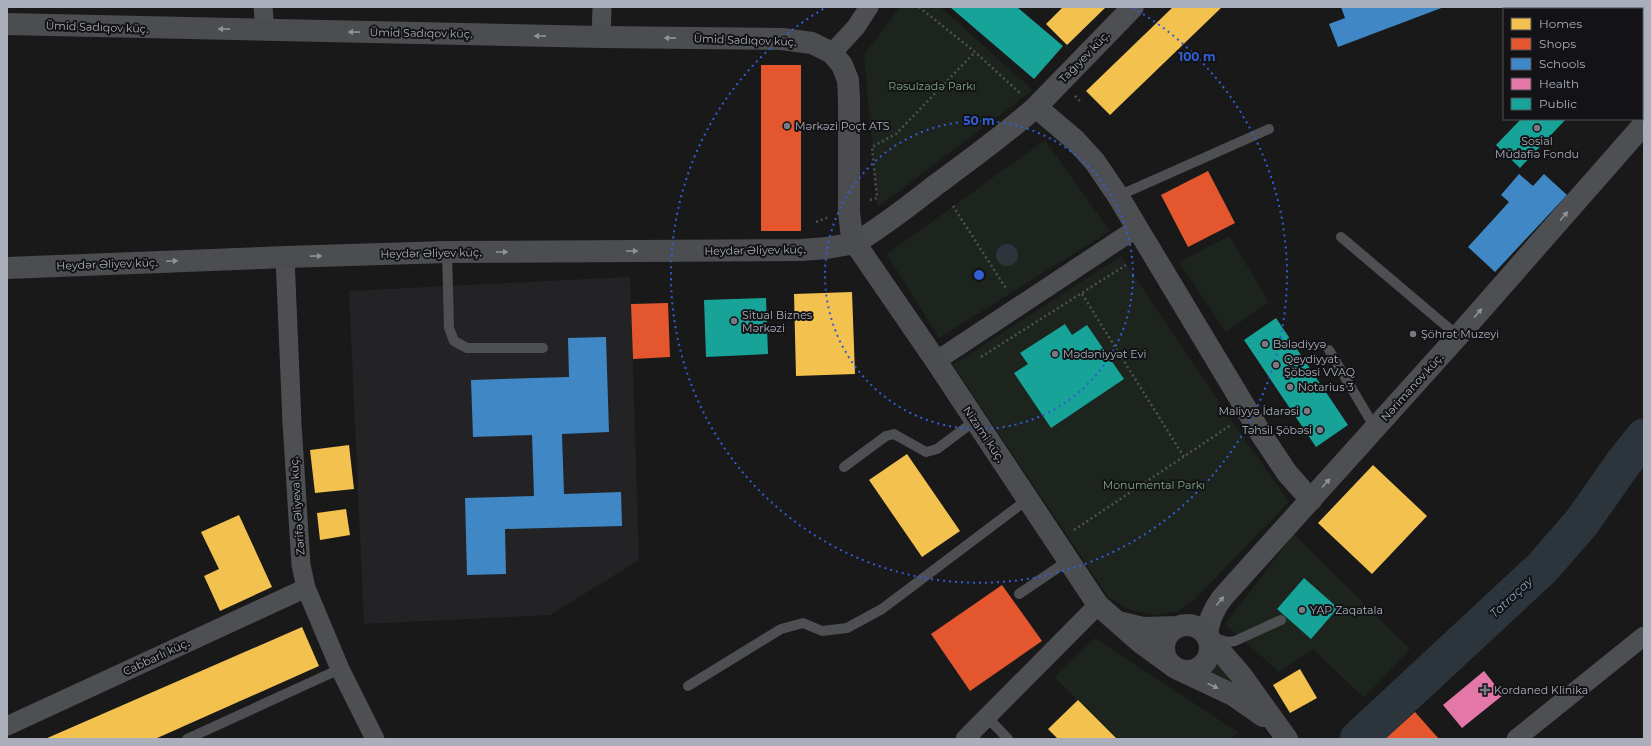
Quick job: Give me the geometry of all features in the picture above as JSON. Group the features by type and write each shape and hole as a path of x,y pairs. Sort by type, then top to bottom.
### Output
{"main road":[{"name":"Ümid Sadıqov küç.","path":"7,24 601,37 782,39 812,43 832,53"},
{"path":"832,53 842,65 848,80 849,212 851,230 855,242"},
{"name":"Heydər Əliyev küç.","path":"7,268 447,252 801,250 827,248 855,242"},
{"name":"Nizami küç.","path":"855,242 976,420 1098,605 1140,642 1176,667 1233,695 1253,708 1283,733"},
{"path":"1117,622 1143,628 1184,625 1198,627 1241,675 1283,733"},
{"path":"1178,626 1168,635 1164,648 1168,661 1176,667 1191,670 1202,665 1209,655 1209,642 1207,636"}],"street":[{"path":"263,7 264,30"},
{"path":"601,37 602,7"},
{"path":"832,53 856,27 869,7"},
{"name":"Tağıyev küç.","path":"855,242 885,224 1009,131 1036,107 1133,7"},
{"path":"1036,107 1074,140 1095,162 1118,196 1263,437 1287,473 1311,500"},
{"name":"Nərimanov küç.","path":"1207,636 1209,619 1215,607 1458,336 1644,124"},
{"path":"936,361 1137,228"},
{"name":"Zərifə Əliyeva küç.","path":"285,257 293,439 301,565 306,588 340,669 375,739"},
{"name":"Cabbarlı küç.","path":"7,726 306,588"},
{"path":"965,739 1098,605"},
{"path":"1516,739 1644,636"}],"lane":[{"path":"1118,196 1269,129"},
{"path":"1341,237 1458,336"},
{"path":"447,252 449,328 454,341 467,348 543,348"},
{"path":"1329,350 1375,428"},
{"path":"844,467 886,436 894,434 926,452 937,449 976,420"},
{"path":"688,686 781,629 803,623 822,631 847,628 882,609 1028,499"},
{"path":"1019,594 1069,560"},
{"path":"1207,636 1228,642 1235,641 1281,620"},
{"path":"188,739 340,669"},
{"path":"987,717 1008,739"}],"path":[{"path":"919,7 975,52 1036,107"},
{"path":"877,198 872,147 896,134 975,52"},
{"path":"953,206 1010,294"},
{"path":"978,359 1126,265"},
{"path":"1082,294 1184,457"},
{"path":"1073,530 1234,424"}],"shaded area":[{"path":"1007,244 1015,247 1018,255 1015,263 1007,266 999,263 996,255 999,247"},
{"path":"630,277 639,560 550,615 364,624 349,291"}],"green space":[{"name":"Rəsulzadə Parkı","path":"900,7 940,7 1033,90 878,207 864,55"},
{"path":"1045,140 1110,231 939,338 887,254"},
{"path":"1229,236 1269,302 1226,332 1179,262"},
{"name":"Monumental Parkı","path":"1121,256 1234,424 1289,502 1193,601 1178,611 1154,615 1128,609 1109,598 953,365"},
{"path":"1294,534 1410,649 1364,698 1313,649 1279,672 1225,624"},
{"path":"1095,638 1238,732 1232,739 1117,739 1054,677"},
{"path":"1213,661 1245,694 1207,670"}],"building: Homes":[{"path":"1063,7 1106,7 1067,45 1046,24"},
{"path":"1173,7 1222,7 1110,115 1086,91"},
{"path":"852,292 855,374 796,376 794,294"},
{"path":"349,445 354,489 315,493 310,450"},
{"path":"907,454 960,531 922,557 869,480"},
{"path":"1373,465 1427,516 1372,574 1318,523"},
{"path":"346,509 350,535 320,540 317,513"},
{"path":"239,515 272,587 220,611 204,576 219,569 201,532"},
{"path":"302,627 319,666 155,739 45,739"},
{"path":"1300,669 1317,698 1290,713 1273,685"},
{"path":"1078,700 1117,739 1058,739 1048,729"}],"building: Shops":[{"path":"761,65 801,65 801,231 761,231"},
{"path":"1208,171 1235,223 1188,247 1161,195"},
{"path":"668,303 670,357 633,359 631,304"},
{"path":"1002,585 1042,641 970,691 931,634"},
{"path":"1415,712 1439,739 1385,739"}],"building: Schools":[{"path":"1341,7 1444,7 1338,47 1329,24 1345,18"},
{"path":"1519,174 1533,186 1544,174 1567,195 1495,272 1468,247 1509,202 1501,195"},
{"path":"606,337 609,432 562,434 564,494 621,492 622,526 505,529 506,574 467,575 465,498 534,496 532,435 473,437 471,380 569,377 568,338"}],"building: Health":[{"path":"1484,671 1503,695 1462,728 1443,705"}],"building: Public":[{"path":"950,7 1017,7 1063,46 1034,79"},
{"path":"1557,7 1600,8 1558,8"},
{"path":"1520,120 1565,120 1520,168 1496,145"},
{"path":"766,298 768,354 706,357 704,300"},
{"path":"1276,318 1348,425 1316,447 1244,340"},
{"path":"1065,324 1072,335 1087,325 1124,379 1051,428 1014,373 1028,364 1020,353"},
{"path":"1304,578 1338,608 1311,639 1277,609"}],"waterway":[{"name":"Tatraçay","path":"1358,739 1542,568 1582,522 1624,462 1644,437"}],"place":[{"name":"Mərkəzi Poçt ATS","path":"787,126"},
{"name":"Sosial Müdafiə Fondu","path":"1537,128"},
{"name":"Situal Biznes Mərkəzi","path":"734,321"},
{"name":"Şöhrət Muzeyi","path":"1413,334"},
{"name":"Bələdiyyə","path":"1265,344"},
{"name":"Mədəniyyət Evi","path":"1055,354"},
{"name":"Qeydiyyat Şöbəsi VVAQ","path":"1276,365"},
{"name":"Notarius 3","path":"1290,387"},
{"name":"Maliyyə İdarəsi","path":"1307,411"},
{"name":"Təhsil Şöbəsi","path":"1320,430"},
{"name":"YAP Zaqatala","path":"1302,610"},
{"name":"Kordaned Klinika","path":"1485,690"}]}
